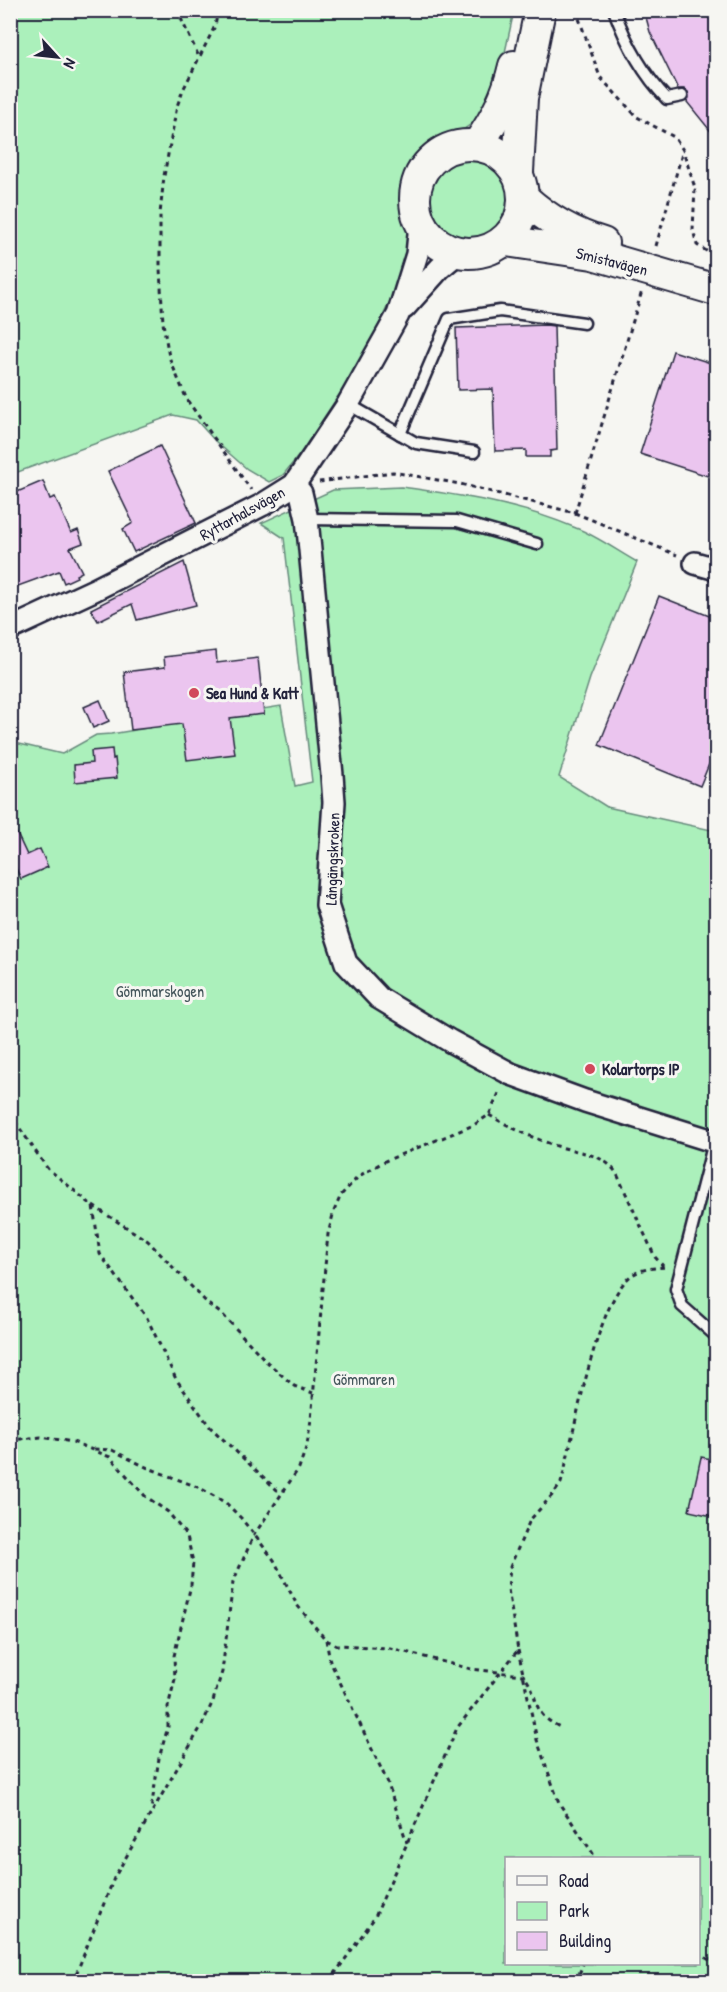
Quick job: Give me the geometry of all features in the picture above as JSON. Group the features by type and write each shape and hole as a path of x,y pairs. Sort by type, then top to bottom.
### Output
{"street":[{"path":"478,144 507,93 527,10"},
{"path":"522,185 501,156 478,144 454,145 436,154 420,175 415,194 420,224 432,237 447,247 473,254 497,248 506,241 518,221 522,185 522,98 540,10"},
{"name":"Smistavägen","path":"522,185 542,215 569,231 717,275"},
{"name":"Ryttarhalsvägen","path":"10,629 94,590 262,505 294,485 348,404 398,315 417,255 420,224"},
{"name":"Smistavägen","path":"506,241 593,254 717,290"},
{"name":"Ryttarhalsvägen","path":"398,315 440,268 459,252"},
{"name":"Långängskroken","path":"294,485 301,493 307,519 332,775 334,802 327,905 346,963 379,998 450,1041 511,1074 585,1101 715,1142"},
{"path":"694,563 717,569"}],"lane":[{"path":"614,10 623,34 651,82 667,99 682,96"},
{"path":"400,434 449,319 500,311 584,323"},
{"path":"348,404 416,442 474,452"},
{"path":"307,519 457,521 537,544"},
{"path":"715,1142 676,1289 682,1306 717,1336"}],"path":[{"path":"177,10 199,57"},
{"path":"218,10 214,26 177,106 164,176 160,214 163,323 169,357 188,400 262,505"},
{"path":"576,10 600,77 637,117 674,137 683,150 695,188 693,230 698,245 717,257"},
{"path":"656,246 683,150"},
{"path":"575,513 643,287"},
{"path":"294,485 393,472 460,484 575,513 669,550 694,563"},
{"path":"73,1982 114,1878 202,1725 213,1701 222,1672 233,1582 254,1535 299,1468 307,1445 328,1234 341,1195 359,1176 385,1161 474,1125 489,1115 501,1089 493,1084"},
{"path":"10,1114 47,1168 93,1206 148,1241 267,1362 294,1386 313,1392"},
{"path":"489,1115 554,1145 604,1159 612,1165 655,1257 664,1267"},
{"path":"93,1206 100,1254 147,1318 176,1379 210,1427 277,1490 286,1490"},
{"path":"595,1857 560,1803 537,1740 508,1589 510,1567 530,1520 561,1483 585,1382 612,1303 632,1275 646,1269 681,1266"},
{"path":"10,1440 41,1437 74,1442 110,1457 145,1496 168,1512 187,1536 194,1562 191,1585 174,1656 175,1678 168,1707 168,1727 159,1758 150,1815"},
{"path":"94,1449 112,1450 146,1467 200,1488 226,1503 274,1560 297,1605 326,1640 337,1645 390,1648 471,1669 523,1676 529,1682 539,1712 548,1721 562,1728"},
{"path":"326,1640 330,1661 387,1781 407,1843"},
{"path":"329,1982 375,1917 457,1728 518,1650"},
{"path":"700,1954 717,1964"},
{"path":"576,1982 583,1965"}],"green space":[{"path":"10,11 514,11 504,57 480,118 464,129 432,139 410,166 402,197 410,231 408,262 364,357 300,454 283,475 269,482 247,469 215,441 196,420 173,415 18,472 11,467"},
{"path":"472,156 488,159 502,168 511,182 514,198 511,214 502,228 488,237 472,240 456,237 442,228 433,214 430,198 433,182 442,168 456,159"},
{"name":"Gömmaren","path":"401,487 468,497 533,513 584,531 637,562 590,678 559,777 607,807 716,831 716,1981 11,1982 11,742 62,754 96,735 281,706 295,786 312,782 284,538 261,523 333,490"}],"building":[{"path":"644,10 717,10 717,139 687,102 688,92 678,89 650,32"},
{"path":"554,326 557,450 550,451 550,457 526,457 526,450 495,451 493,389 458,390 456,328"},
{"path":"673,351 717,365 717,479 640,454"},
{"path":"160,446 196,523 134,552 123,529 133,523 108,471"},
{"path":"43,481 50,499 55,497 71,533 78,530 83,543 70,548 82,572 64,583 59,571 10,589 10,495"},
{"path":"184,562 196,605 137,620 132,604 98,621 91,609"},
{"path":"659,596 717,619 717,745 700,786 599,745"},
{"name":"Sea Hund & Katt","path":"216,651 217,663 258,658 264,714 230,718 235,754 187,760 182,724 131,730 124,672 165,667 164,657"},
{"path":"100,700 109,721 93,728 84,707"},
{"path":"112,749 117,778 75,782 74,765 92,763 91,751"},
{"path":"10,819 27,855 40,849 48,867 21,879 10,856"},
{"path":"701,1457 717,1460 717,1517 689,1511"}],"place":[{"name":"Sea Hund & Katt","path":"194,693"},
{"name":"Kolartorps IP","path":"590,1069"}],"park label":[{"name":"Gömmarskogen","path":"160,991"}]}
